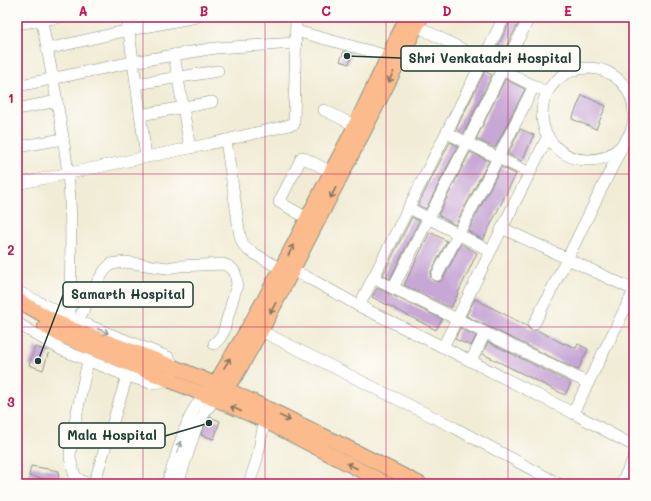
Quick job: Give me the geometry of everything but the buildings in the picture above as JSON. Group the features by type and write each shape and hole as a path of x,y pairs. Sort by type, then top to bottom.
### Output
{"main road":[{"path":"210,397 236,375 261,331 307,218 331,172 360,128 388,56 412,20"},
{"path":"220,387 287,270 360,128 412,20"},
{"path":"17,300 54,321 69,325"},
{"path":"17,311 69,325 171,374 210,397 266,415 420,484"},
{"path":"171,374 220,387 387,484"}],"street":[{"path":"17,24 60,17"},
{"path":"127,17 146,157"},
{"path":"47,49 129,30 196,17"},
{"path":"17,184 68,175 294,124 296,17"},
{"path":"359,306 504,17"},
{"path":"393,288 530,17"},
{"path":"42,19 57,101 68,175 70,215 69,325"},
{"path":"412,20 483,60 548,93"},
{"path":"296,31 388,56"},
{"path":"17,86 133,62 216,48 296,43"},
{"path":"174,55 190,148"},
{"path":"534,324 629,140 634,122 634,109 630,94 616,78 604,71 591,68 580,69 567,73 554,83 545,98 542,110 545,131 551,142 558,149 574,158 587,161 598,160 609,156 629,140"},
{"path":"136,84 218,72"},
{"path":"437,275 459,235 534,86"},
{"path":"17,109 57,101"},
{"path":"140,115 212,102"},
{"path":"324,110 360,128"},
{"path":"446,133 530,173"},
{"path":"443,347 548,136"},
{"path":"17,147 63,139"},
{"path":"226,140 240,236 243,244 248,250 287,270 305,276 359,306 471,361 634,446"},
{"path":"307,218 279,202 302,157 331,172"},
{"path":"408,208 490,251"},
{"path":"502,228 634,290 573,413"},
{"path":"69,325 105,270 111,264 125,262 167,268 223,264 234,270 237,277 237,284 223,333 214,344"},
{"path":"373,278 456,320 588,383"},
{"path":"17,291 69,325 168,357 170,360 171,374 156,384 127,376 62,350 17,323"},
{"path":"261,331 455,428 559,484"},
{"path":"471,361 484,333"},
{"path":"88,361 71,440 70,458 76,477 89,484"},
{"path":"94,484 127,376"},
{"path":"167,484 189,419 195,407 210,397"},
{"path":"178,484 196,428 205,412 210,397"},
{"path":"249,484 257,459 266,415"},
{"path":"621,484 634,458"}],"place":[{"name":"Shri Venkatadri Hospital","path":"347,56"},
{"name":"Samarth Hospital","path":"38,361"},
{"name":"Mala Hospital","path":"209,423"}]}
